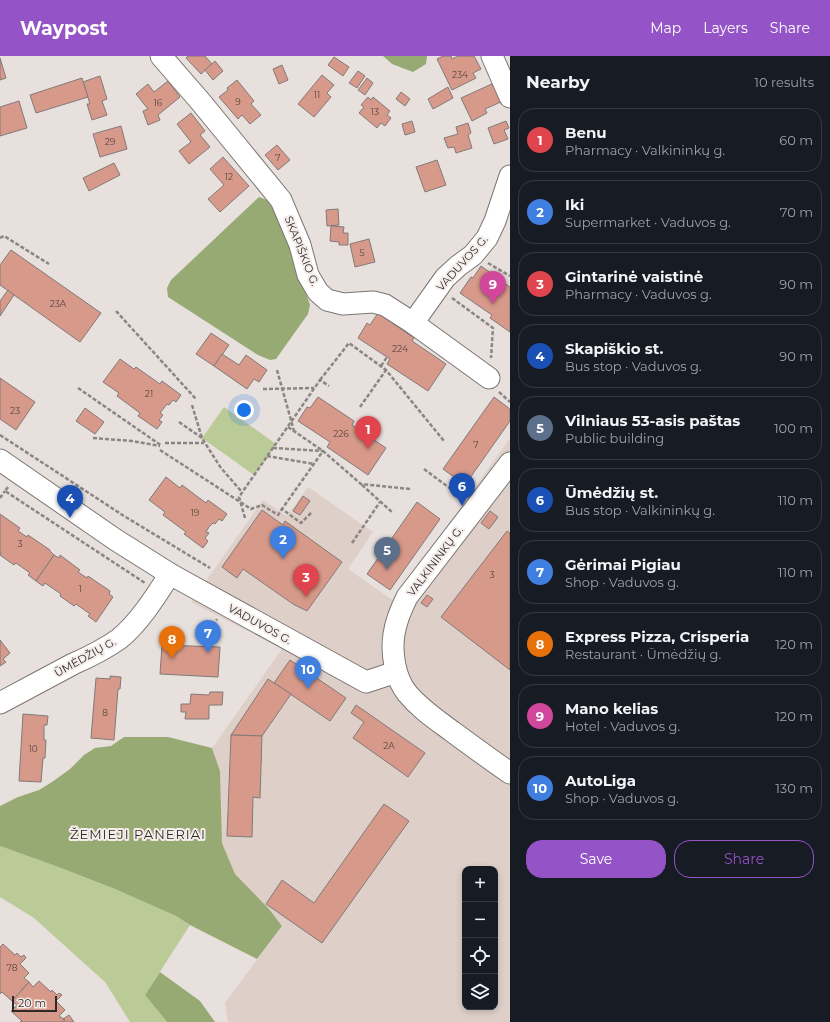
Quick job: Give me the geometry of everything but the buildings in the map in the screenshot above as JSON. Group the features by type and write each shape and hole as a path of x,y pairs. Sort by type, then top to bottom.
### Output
{"street":[{"name":"SKAPIŠKIO G.","path":"161,56 281,200 300,245 308,275 318,292 327,300 343,304 373,302 385,305 413,323 489,378"},
{"path":"492,56 510,97"},
{"name":"VADUVOS G.","path":"413,323 445,278 473,255 487,238 495,221 510,176"},
{"name":"VADUVOS G.","path":"0,460 116,540 170,574 366,682 396,672"},
{"name":"VALKININKŲ G.","path":"396,672 393,635 397,620 407,597 510,463"},
{"name":"ŪMĖDŽIŲ G.","path":"0,703 95,654 118,639 140,616 159,592 170,574"},
{"path":"396,672 401,684 407,692 428,714 510,773"}],"path":[{"path":"0,238 4,236 49,264"},
{"path":"438,288 493,328 489,378"},
{"path":"116,311 196,399"},
{"path":"245,518 239,497 320,380 349,343 386,370 444,441"},
{"path":"381,366 387,358"},
{"path":"277,370 294,431"},
{"path":"360,407 386,370"},
{"path":"320,380 329,386"},
{"path":"78,388 162,446 132,441 93,438"},
{"path":"263,390 315,388"},
{"path":"192,405 205,444 221,468 242,492"},
{"path":"179,422 202,438"},
{"path":"288,427 323,451 361,484 392,514"},
{"path":"0,435 124,516 210,568"},
{"path":"164,443 205,444"},
{"path":"273,448 323,451"},
{"path":"160,450 251,509 262,505 278,515 323,451"},
{"path":"267,456 314,464"},
{"path":"424,469 476,508"},
{"path":"0,498 19,473"},
{"path":"361,484 410,488"},
{"path":"5,491 159,592"},
{"path":"352,542 380,502"},
{"path":"282,509 301,523 311,513"},
{"path":"206,642 225,605"}],"shaded area":[{"path":"510,438 510,1022 228,1022 225,1003 282,926 269,909 235,874 222,843 220,771 212,748 282,649 191,602 263,500 287,516 308,487 373,532 348,569 394,601"}],"green space":[{"path":"383,56 427,56 426,64 413,72 392,64"},
{"path":"259,197 267,200 273,209 293,255 310,305 308,314 276,359 270,360 258,355 168,297 167,288 171,280"},
{"path":"224,407 276,444 254,475 202,438"},
{"path":"124,737 168,737 212,748 220,771 222,843 235,874 269,909 282,926 257,959 190,925 176,916 115,889 0,846 0,806 18,797 39,790 70,769 84,755 95,748 111,746"},
{"path":"0,846 115,889 176,916 190,925 145,995 167,1022 130,1022 105,982 34,918 0,897"},
{"path":"160,972 200,1001 215,1022 167,1022 145,995"}],"place":[{"name":"Mano kelias","path":"493,304"},
{"name":"Benu","path":"368,449"},
{"name":"Ūmėdžių st.","path":"462,506"},
{"name":"Skapiškio st.","path":"70,518"},
{"name":"Iki","path":"283,559"},
{"name":"Vilniaus 53-asis paštas","path":"387,570"},
{"name":"Gintarinė vaistinė","path":"306,597"},
{"name":"Gėrimai Pigiau","path":"208,653"},
{"name":"Express Pizza, Crisperia","path":"172,659"},
{"name":"AutoLiga","path":"308,689"}],"district":[{"name":"ŽEMIEJI PANERIAI","path":"138,834"}]}
